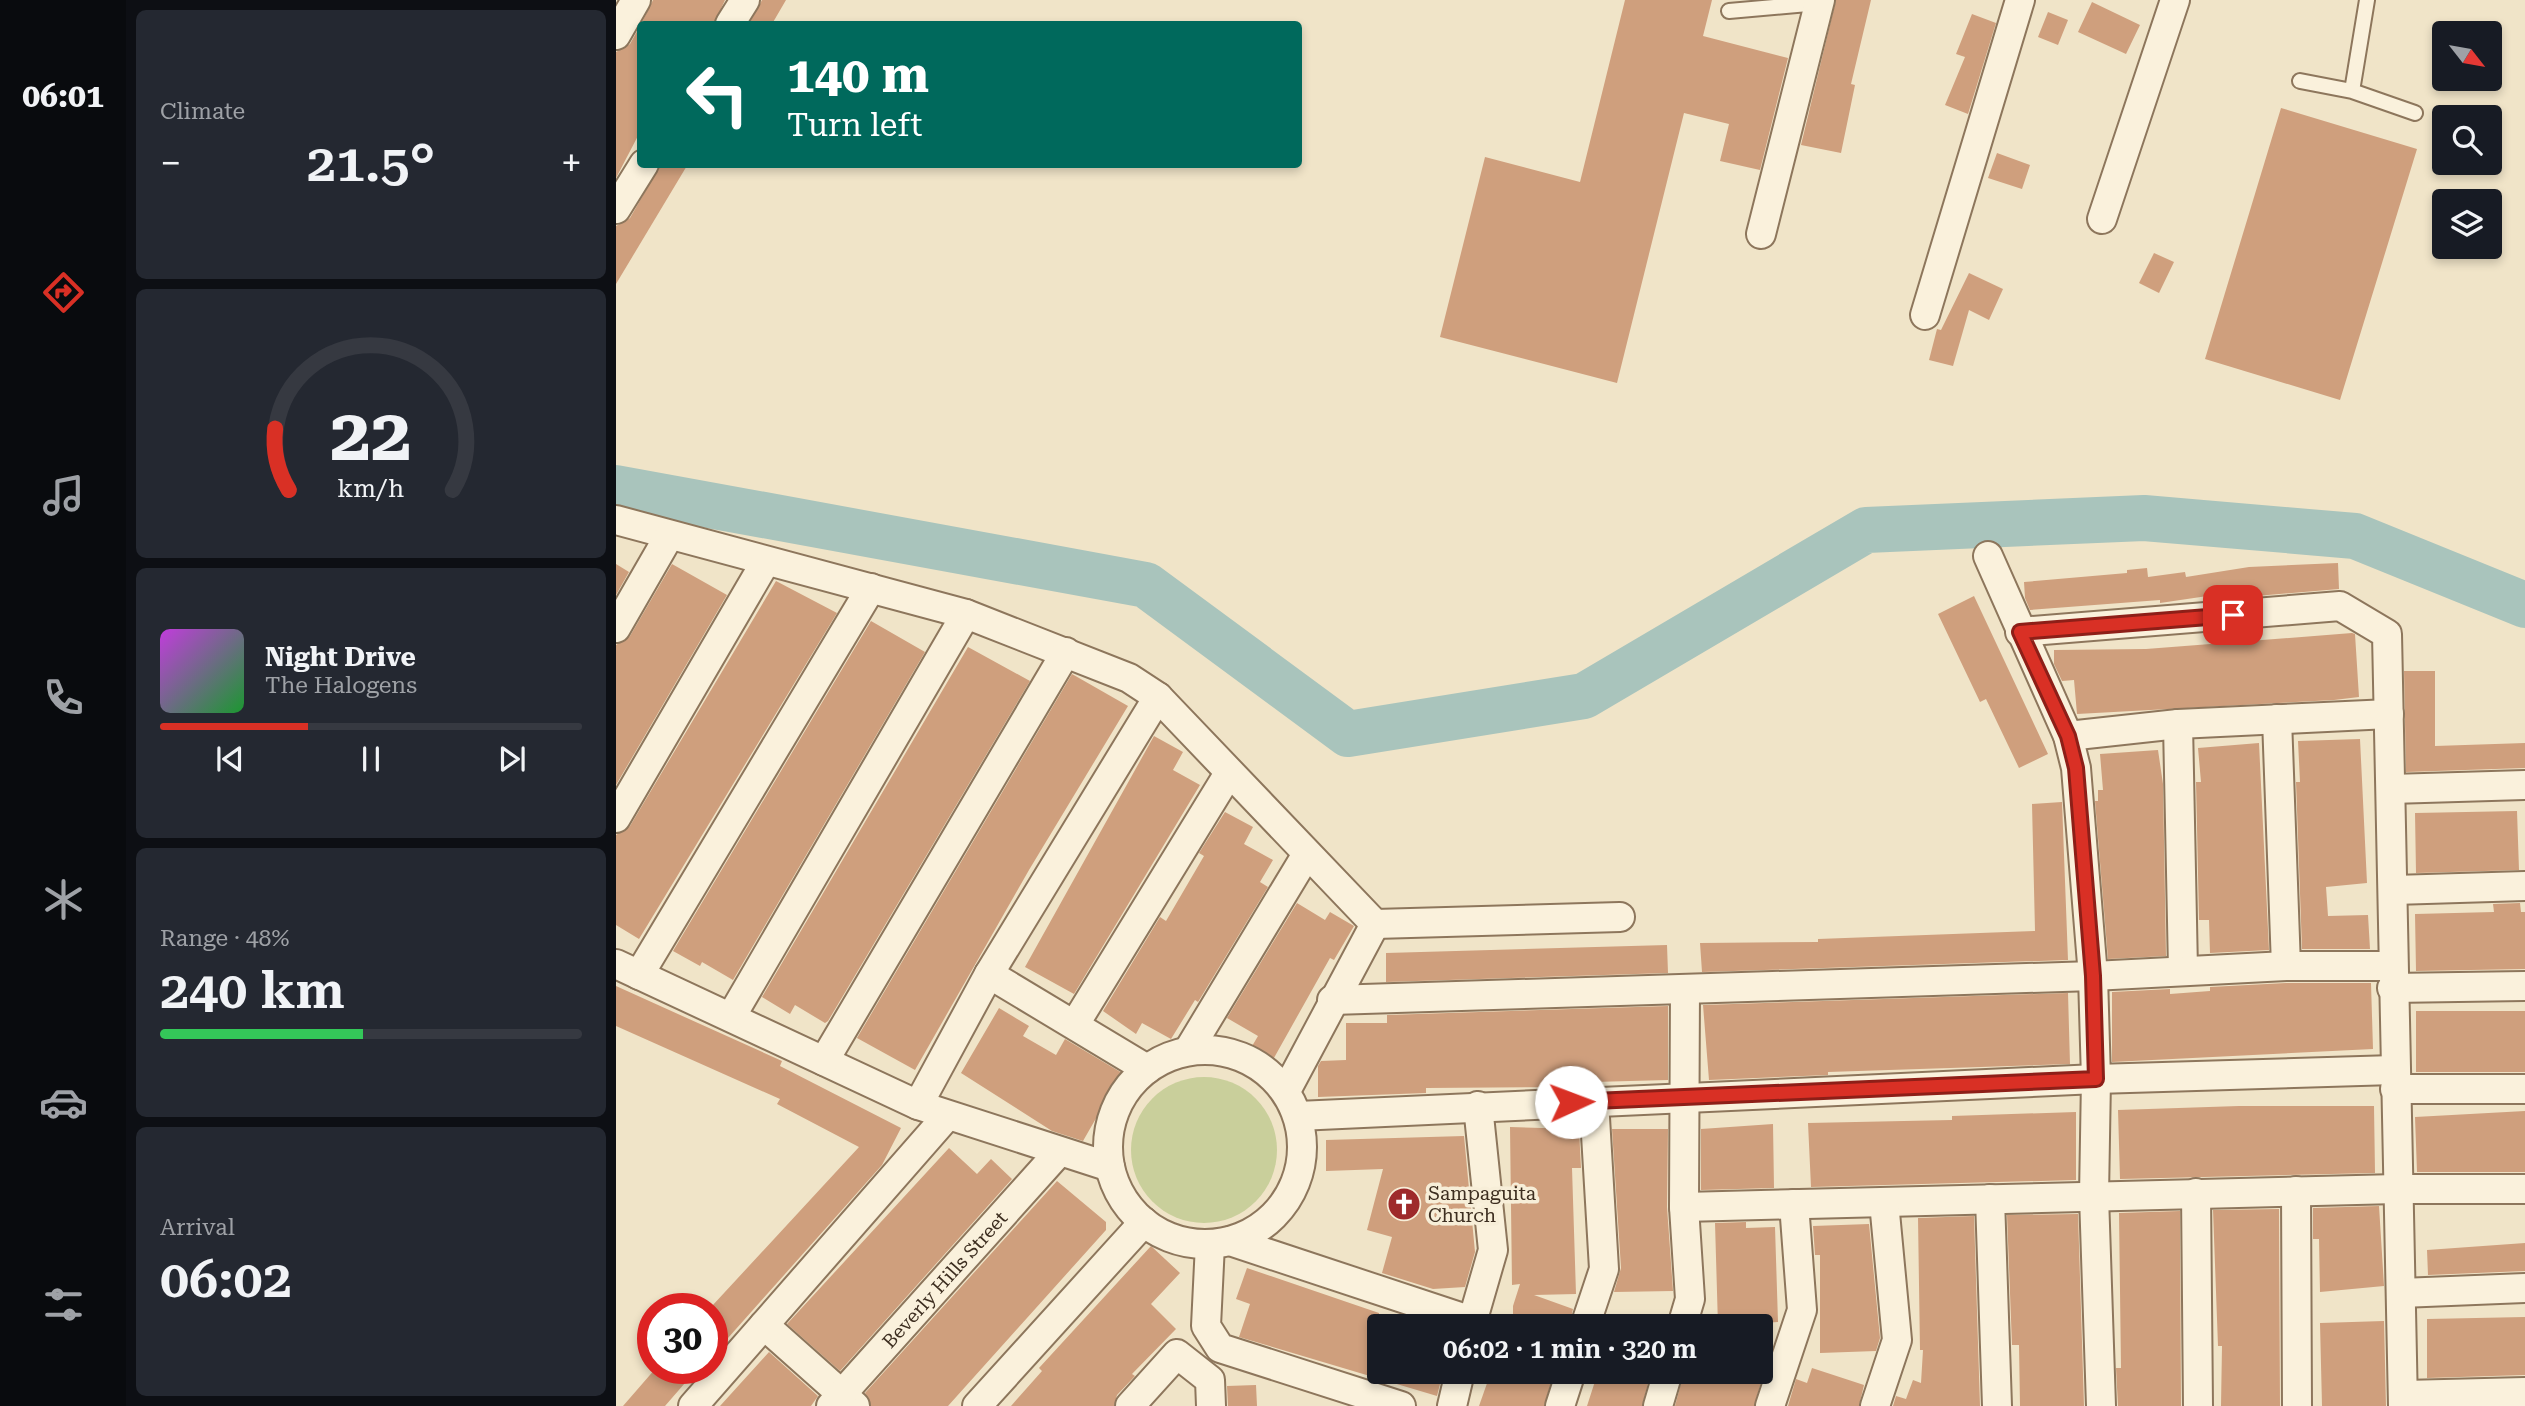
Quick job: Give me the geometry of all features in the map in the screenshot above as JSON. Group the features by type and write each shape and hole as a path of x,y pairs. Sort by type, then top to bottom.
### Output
{"street":[{"path":"616,35 636,0"},
{"path":"732,21 745,0"},
{"path":"1925,315 2020,0"},
{"path":"2102,219 2175,0"},
{"path":"1761,234 1820,1"},
{"path":"616,209 642,168"},
{"path":"616,520 966,614 1129,678 1158,697 1375,924 1620,917"},
{"path":"616,628 669,536"},
{"path":"1988,556 2068,736 2076,768 2093,976 2096,1079 2094,1196 2101,1406"},
{"path":"616,818 766,561"},
{"path":"871,588 628,969 918,1105 1059,1153 1110,1167"},
{"path":"2020,632 2340,606 2387,634 2403,1400 2525,1392"},
{"path":"731,1017 966,614"},
{"path":"824,1061 1066,652"},
{"path":"918,1105 989,974 1158,697"},
{"path":"2068,736 2178,723 2389,714"},
{"path":"2277,719 2286,966"},
{"path":"2178,723 2183,970"},
{"path":"1075,1024 1229,774"},
{"path":"2391,789 2525,785"},
{"path":"1188,1051 1307,854"},
{"path":"2394,891 2525,886"},
{"path":"1292,1103 1332,1000 1375,924"},
{"path":"1332,1000 2093,976 2286,966 2525,986"},
{"path":"989,974 1147,1069"},
{"path":"1685,989 1684,1207 1690,1299 1686,1314"},
{"path":"1220,1242 1259,1227 1282,1206 1299,1167 1303,1147 1292,1103 1267,1071 1243,1056 1216,1049 1188,1051 1167,1057 1147,1069 1122,1096 1110,1130 1110,1167 1123,1197 1144,1222 1164,1235 1186,1242 1220,1242 1440,1314"},
{"path":"1292,1103 1478,1106 2096,1079 2395,1079 2525,1089"},
{"path":"1589,1314 1604,1269 1594,1101"},
{"path":"1474,1314 1493,1250 1478,1106"},
{"path":"692,1406 947,1116"},
{"name":"Beverly Hills Street","path":"842,1402 1059,1153"},
{"path":"1684,1207 2296,1191 2525,1189"},
{"path":"2296,1191 2297,1406"},
{"path":"2196,1194 2198,1406"},
{"path":"1990,1199 1997,1406"},
{"path":"1875,1406 1897,1340 1884,1202"},
{"path":"1770,1406 1802,1310 1794,1204"},
{"path":"977,1406 1144,1222"},
{"path":"1220,1242 1206,1326 1220,1348 1401,1406"},
{"path":"2401,1293 2525,1288"},
{"path":"764,1325 842,1402"},
{"path":"1130,1406 1177,1354 1209,1380 1211,1406"},
{"path":"1452,1406 1457,1384"},
{"path":"1560,1406 1567,1384"},
{"path":"1658,1406 1664,1384"}],"lane":[{"path":"2352,91 2367,0"},
{"path":"1729,11 1820,1"},
{"path":"2300,81 2352,91 2415,113"}],"green space":[{"path":"1204,1077 1232,1083 1255,1099 1271,1122 1277,1150 1271,1178 1255,1201 1232,1217 1204,1223 1176,1217 1153,1201 1137,1178 1131,1150 1137,1122 1153,1099 1176,1083"}],"building":[{"path":"653,0 725,0 715,21 642,21"},
{"path":"762,0 786,0 774,21 751,21"},
{"path":"1625,0 1712,0 1703,36 1788,58 1760,170 1720,161 1729,124 1684,113 1617,383 1440,337 1485,157 1580,182"},
{"path":"1836,0 1871,0 1851,84 1855,85 1841,153 1801,145"},
{"path":"2092,2 2140,25 2126,54 2078,32"},
{"path":"2048,12 2068,20 2058,45 2038,37"},
{"path":"1972,14 1996,23 1968,114 1945,105 1965,57 1956,54"},
{"path":"637,31 637,138 616,178 616,52 630,44"},
{"path":"2281,108 2417,149 2340,400 2205,359"},
{"path":"1997,153 2030,165 2022,189 1988,178"},
{"path":"659,168 686,168 616,284 616,226 630,218"},
{"path":"2154,253 2174,262 2159,293 2139,283"},
{"path":"1969,273 2003,289 1989,320 1969,310 1953,366 1929,360 1937,329 1941,330"},
{"path":"2338,563 2339,589 2222,599 2221,594 2160,603 2160,600 2030,610 2025,598 2024,582 2127,573 2127,570 2147,568 2148,577 2185,572 2186,577 2249,567"},
{"path":"616,564 629,572 616,595"},
{"path":"672,564 727,595 616,785 616,645 630,636"},
{"path":"776,581 837,613 639,939 616,925 616,835 630,826"},
{"path":"1974,596 2048,754 2019,768 1986,699 1980,702 1938,614"},
{"path":"871,621 925,652 733,980 702,962 700,966 673,951"},
{"path":"2355,634 2359,697 2334,700 2077,714 2074,680 2062,681 2054,664 2054,650 2146,649"},
{"path":"968,647 1030,681 828,1021 825,1023 795,1005 790,1014 762,997"},
{"path":"2404,671 2435,671 2435,746 2525,743 2525,768 2406,772"},
{"path":"1072,674 1128,706 1029,870 915,1070 857,1038"},
{"path":"1154,736 1183,752 1173,770 1200,785 1074,994 1025,967"},
{"path":"2360,739 2367,883 2326,887 2328,916 2368,915 2370,949 2302,949 2296,782 2300,782 2298,741"},
{"path":"2259,743 2269,950 2210,953 2209,920 2199,920 2196,782 2201,782 2198,748"},
{"path":"2158,750 2163,784 2166,956 2108,959 2095,801 2098,801 2098,790 2103,790 2100,754"},
{"path":"2062,802 2068,960 1702,972 1700,943 1818,942 1818,939 2035,931 2032,804"},
{"path":"2517,811 2519,870 2416,873 2415,813"},
{"path":"1225,812 1253,827 1244,844 1273,860 1260,882 1268,887 1198,1002 1195,1000 1171,1039 1142,1023 1136,1034 1103,1011 1160,917 1166,921 1204,856 1199,853"},
{"path":"1297,903 1325,920 1330,912 1354,926 1334,960 1330,958 1270,1065 1248,1053 1258,1036 1227,1018"},
{"path":"2520,903 2521,912 2525,912 2525,969 2416,971 2415,914 2494,912 2493,904"},
{"path":"1667,945 1668,973 1386,982 1386,953"},
{"path":"2286,983 2371,983 2373,1049 2112,1062 2112,992 2170,989 2170,994 2210,991 2210,987"},
{"path":"616,986 782,1061 780,1066 901,1128 882,1165 728,1338 728,1293 724,1293 859,1147 777,1104 780,1099 616,1026"},
{"path":"2068,993 2070,1064 1828,1072 1828,1075 1709,1080 1703,1005"},
{"path":"1668,1006 1668,1080 1593,1082 1588,1086 1571,1087 1426,1088 1426,1093 1318,1097 1318,1066 1321,1061 1346,1060 1346,1023 1387,1023 1387,1015"},
{"path":"999,1008 1029,1026 1023,1036 1056,1055 1065,1039 1122,1073 1083,1141 1052,1131 961,1073"},
{"path":"2416,1011 2525,1011 2525,1072 2416,1072"},
{"path":"2239,1106 2374,1106 2375,1173 2120,1179 2118,1110"},
{"path":"2525,1111 2525,1172 2417,1172 2415,1117"},
{"path":"2076,1112 2076,1180 1811,1187 1808,1123 1952,1120 1952,1116"},
{"path":"1773,1124 1774,1188 1701,1190 1701,1129"},
{"path":"1510,1127 1579,1129 1581,1168 1572,1168 1576,1294 1534,1295 1573,1309 1572,1314 1513,1314 1520,1284 1512,1285"},
{"path":"1612,1129 1668,1129 1667,1207 1673,1291 1614,1292 1621,1268"},
{"path":"1464,1136 1475,1252 1465,1287 1433,1289 1382,1273 1392,1237 1367,1230 1383,1169 1326,1171 1326,1140"},
{"path":"949,1148 977,1174 991,1159 1012,1179 840,1371 787,1324"},
{"path":"1057,1181 1106,1222 1106,1230 948,1406 871,1406 865,1393"},
{"path":"2379,1206 2384,1286 2320,1292 2319,1239 2313,1239 2313,1208"},
{"path":"2279,1209 2280,1406 2221,1406 2222,1346 2218,1346 2213,1210"},
{"path":"2180,1211 2181,1406 2118,1406 2116,1368 2121,1368 2119,1213"},
{"path":"2078,1214 2084,1406 2020,1406 2019,1345 2012,1345 2007,1215"},
{"path":"1974,1216 1980,1406 1893,1406 1896,1396 1906,1399 1913,1380 1921,1383 1923,1350 1920,1350 1918,1218"},
{"path":"1746,1222 1746,1228 1775,1227 1778,1322 1773,1322 1773,1314 1718,1314 1715,1223"},
{"path":"1869,1224 1880,1338 1876,1351 1820,1353 1820,1255 1815,1255 1813,1226"},
{"path":"2525,1243 2525,1271 2428,1275 2427,1250"},
{"path":"1151,1246 1180,1273 1151,1304 1176,1329 1132,1374 1135,1376 1117,1395 1114,1406 1011,1406 1042,1371 1039,1368"},
{"path":"1247,1268 1379,1313 1367,1314 1367,1375 1239,1337 1250,1304 1236,1299"},
{"path":"2525,1317 2525,1375 2427,1378 2427,1319"},
{"path":"2384,1321 2386,1406 2322,1406 2320,1323"},
{"path":"769,1352 818,1396 811,1406 720,1406"},
{"path":"1812,1368 1864,1385 1859,1406 1788,1406 1796,1379 1807,1383"},
{"path":"642,1384 684,1384 665,1406 623,1406"},
{"path":"1397,1384 1440,1384 1437,1396"},
{"path":"1487,1384 1550,1384 1544,1406 1479,1406"},
{"path":"1594,1384 1648,1384 1642,1406 1587,1406"},
{"path":"1681,1384 1761,1384 1754,1406 1675,1406"},
{"path":"1256,1385 1257,1406 1228,1406 1227,1386"}],"waterway":[{"path":"616,488 1146,585 1348,734 1584,696 1866,530 2144,518 2355,536 2525,605"}],"place":[{"name":"Sampaguita Church","path":"1404,1204"}],"route":[{"path":"1571,1102 2096,1079 2093,976 2076,768 2068,736 2020,632 2233,615"}]}
